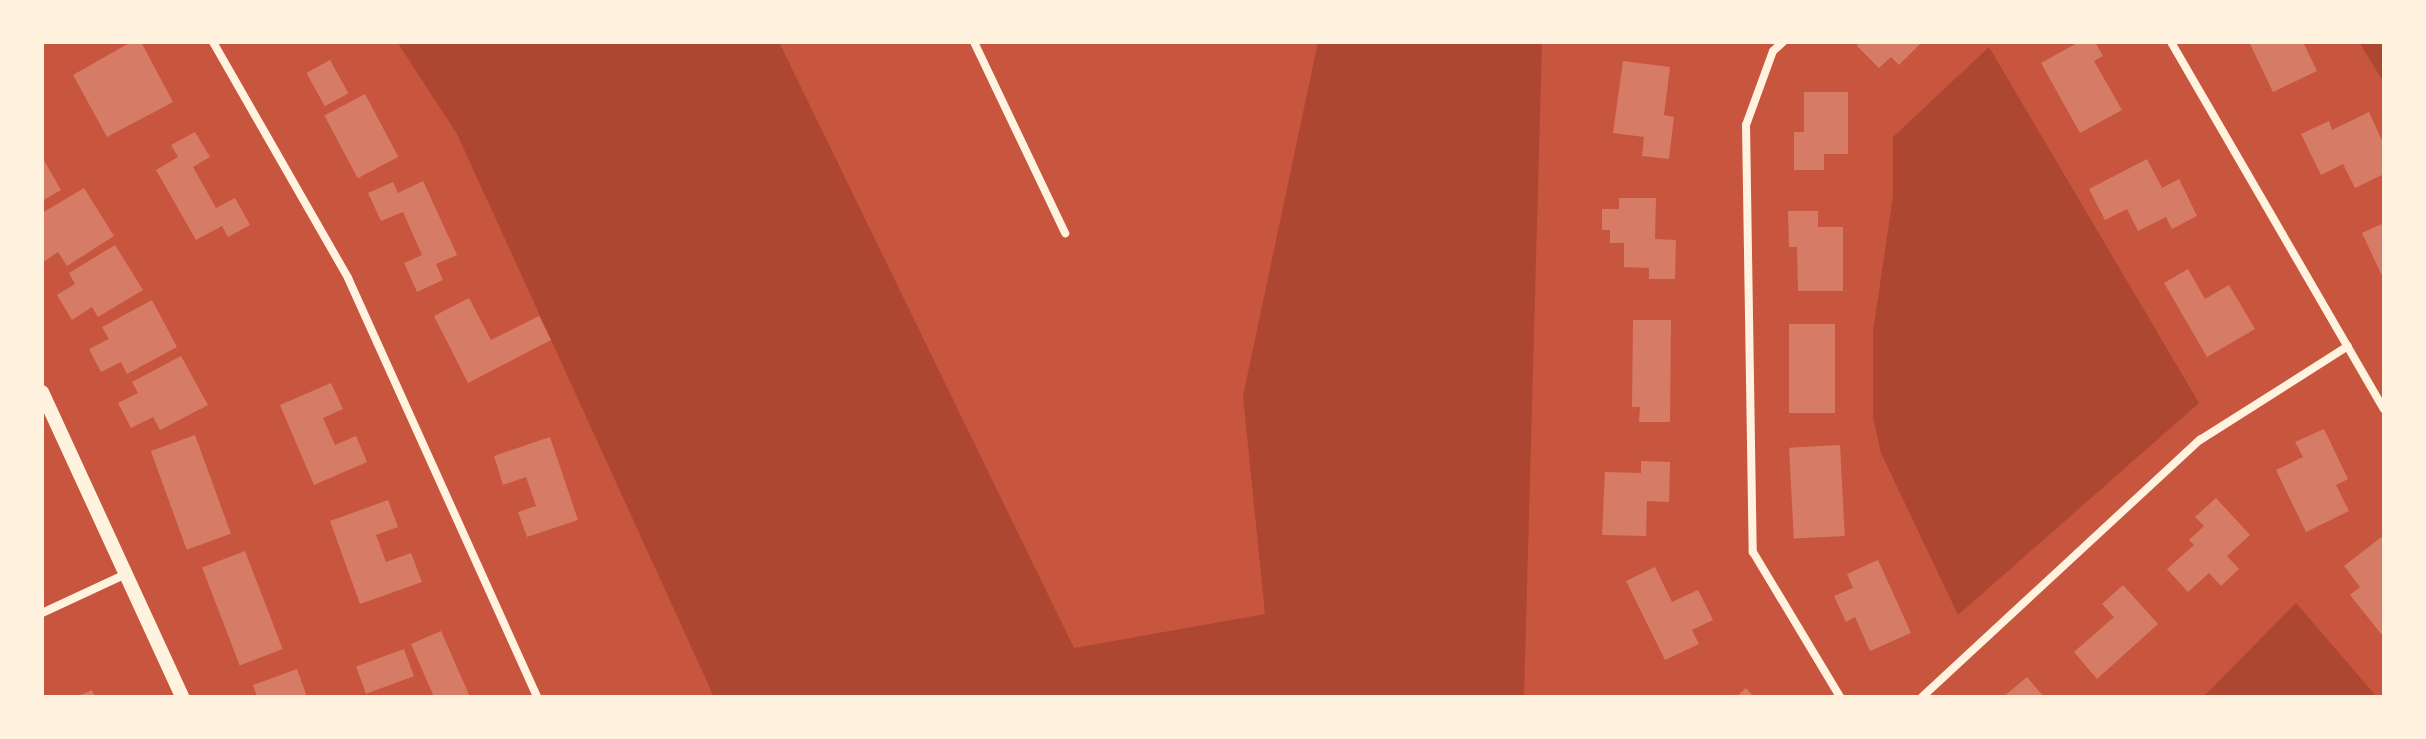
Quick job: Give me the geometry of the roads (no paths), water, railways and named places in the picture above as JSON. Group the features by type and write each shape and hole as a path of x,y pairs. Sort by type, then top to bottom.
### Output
{"street":[{"path":"213,42 348,278 537,697"},
{"path":"974,42 1065,233"},
{"path":"1783,42 1773,51 1746,125 1753,552 1840,697"},
{"path":"2171,42 2384,409"},
{"path":"1922,697 2200,440 2348,346"},
{"path":"42,392 128,573 182,697"},
{"path":"42,613 128,573"}]}
